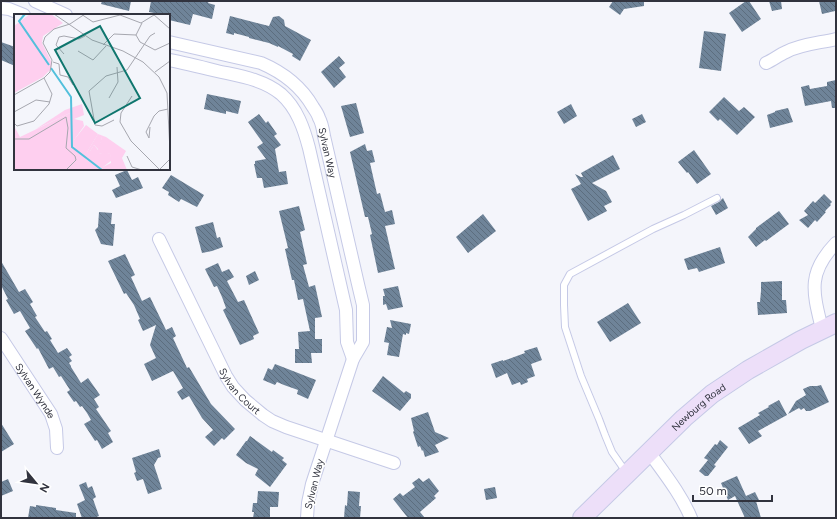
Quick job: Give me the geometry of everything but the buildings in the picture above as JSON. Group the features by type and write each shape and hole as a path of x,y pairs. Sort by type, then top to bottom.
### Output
{"main road":[{"name":"Newburg Road","path":"582,518 684,418 712,394 748,370 829,326"}],"street":[{"path":"23,14 29,1"},
{"path":"35,1 64,14"},
{"path":"1,8 9,9 21,14"},
{"path":"766,63 772,61 787,51 836,39"},
{"name":"Sylvan Way","path":"170,42 261,63 273,68 292,82 308,98 319,117 363,305 362,342 353,358 312,484 307,518"},
{"name":"Sylvan Way","path":"170,60 257,81 280,94 295,111 304,130 311,156 346,310 347,342 353,358"},
{"name":"Sylvan Court","path":"159,239 226,376 233,387 245,400 263,415 286,427 394,464"},
{"path":"829,326 816,304 814,285 819,265 825,254 836,243"},
{"path":"341,287 358,284"},
{"name":"Sylvan Wynde","path":"1,338 51,414 56,429 56,448"},
{"path":"649,452 676,490 691,518"}],"lane":[{"path":"627,473 612,452 581,376 566,327 564,285 570,274 653,229 716,198"}]}
